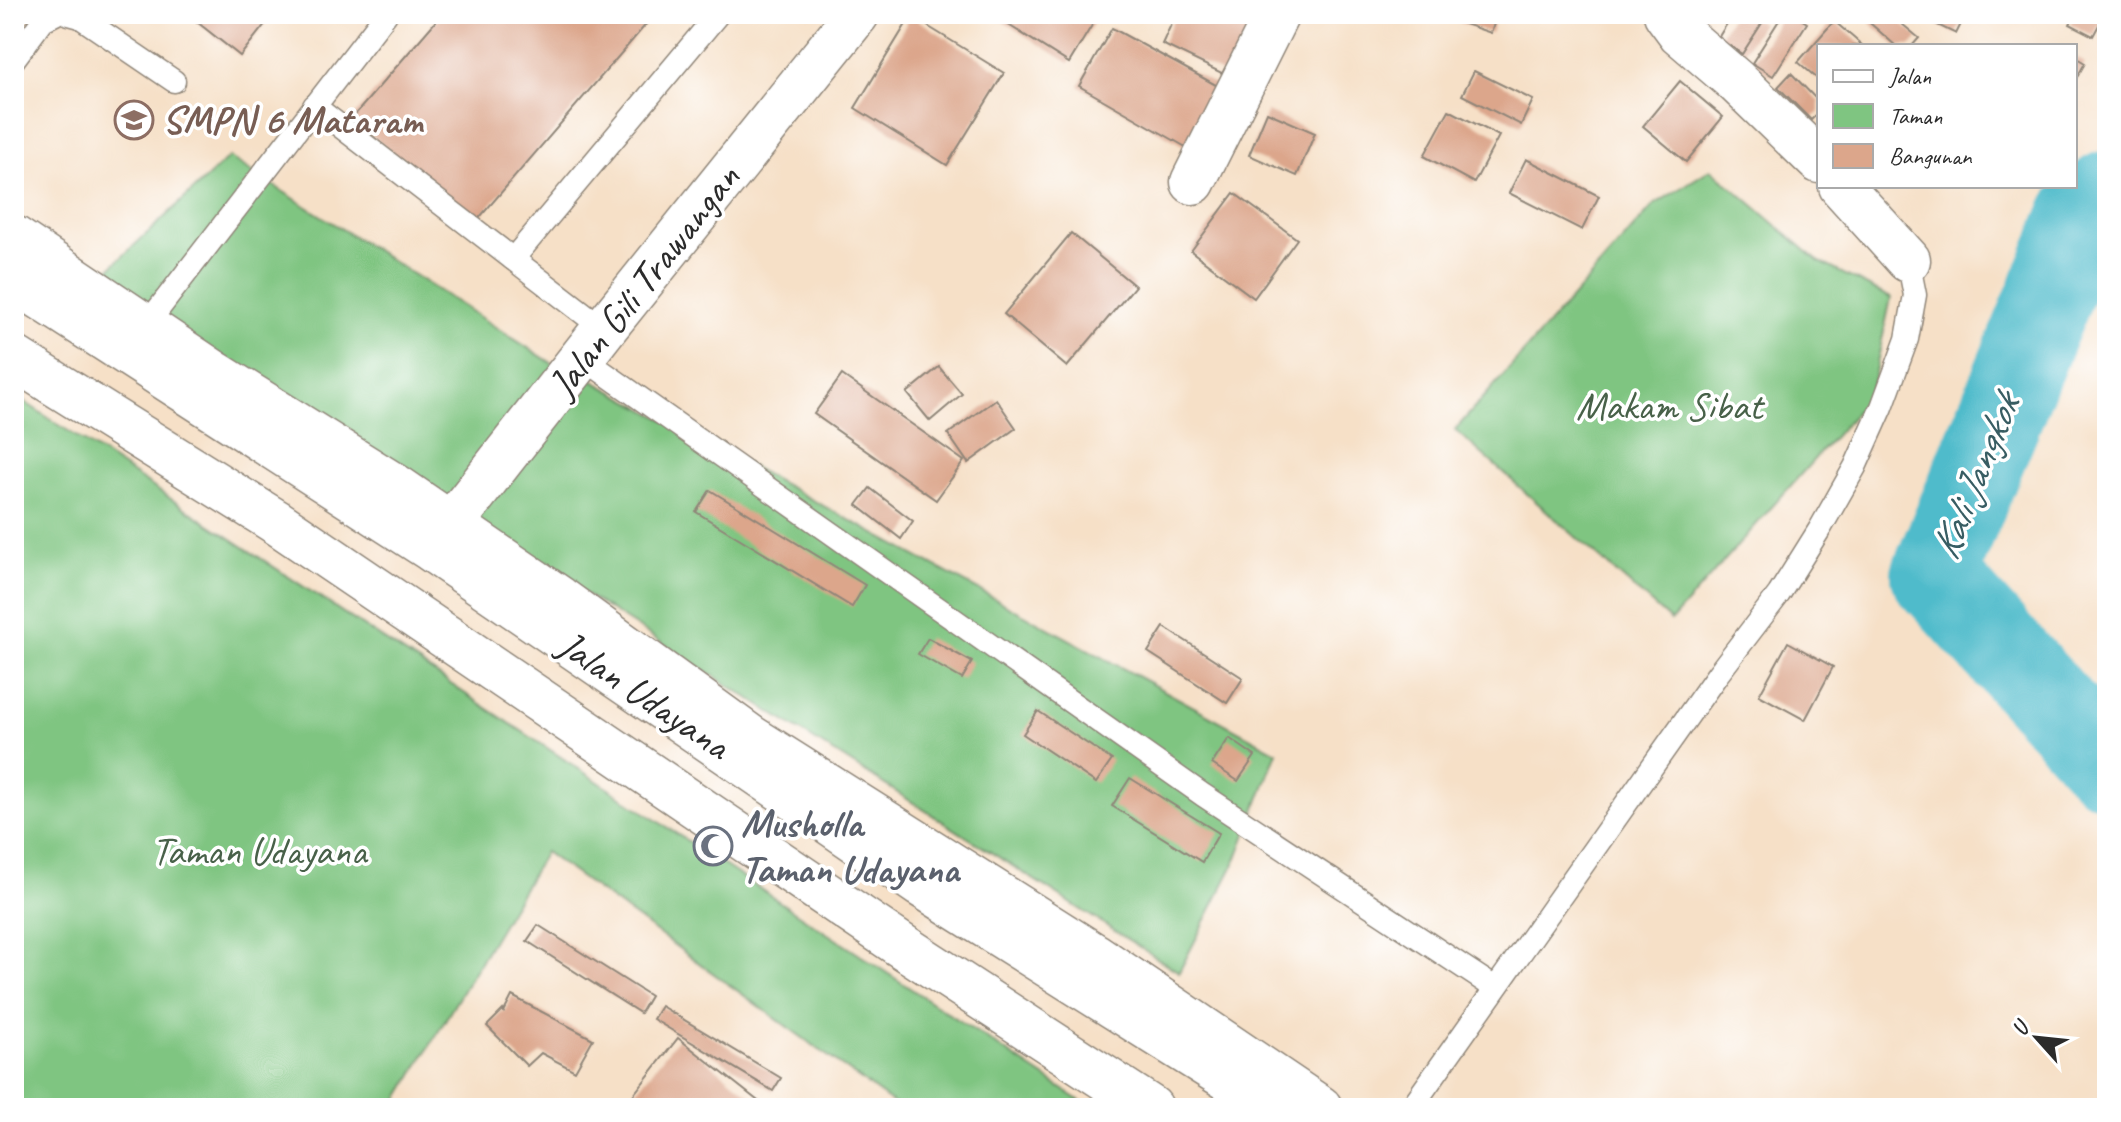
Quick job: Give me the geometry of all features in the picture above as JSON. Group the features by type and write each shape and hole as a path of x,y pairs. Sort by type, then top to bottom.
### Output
{"main road":[{"name":"Jalan Gili Trawangan","path":"441,537 857,14"},
{"path":"1193,182 1277,14"},
{"path":"1666,14 1680,33 1736,81 1817,159"},
{"path":"1843,188 1908,260"},
{"path":"14,238 136,340"},
{"name":"Jalan Udayana","path":"14,280 136,340 441,537 921,885 1275,1108"},
{"name":"Jalan Udayana","path":"14,358 278,523 899,944 1151,1108"},
{"path":"441,537 560,599 750,737 1094,955 1320,1108"}],"lane":[{"path":"14,59 43,20 55,14"},
{"path":"69,14 80,17 174,81"},
{"path":"136,340 386,14"},
{"path":"513,259 718,14"},
{"path":"314,106 513,259 593,344 1203,795 1495,988"},
{"path":"1411,1108 1717,675 1779,594 1821,527 1855,467 1882,407 1907,339 1915,295 1908,260"}],"green space":[{"path":"229,157 558,367 595,382 1277,752 1235,863 1179,972 95,282"},
{"name":"Makam Sibat","path":"1711,169 1818,261 1891,298 1870,396 1671,621 1455,430 1654,205"},
{"name":"Taman Udayana","path":"14,395 1091,1108 900,1108 545,852 393,1108 14,1108"}],"building":[{"path":"187,14 273,14 240,56"},
{"path":"442,14 655,14 474,224 352,118"},
{"path":"991,14 1094,14 1097,17 1069,63"},
{"path":"1176,14 1231,14 1261,28 1236,80 1162,44"},
{"path":"1461,14 1497,14 1491,33 1458,22"},
{"path":"1733,14 1748,14 1762,23 1742,54 1718,38"},
{"path":"1783,14 1793,14 1807,23 1773,76 1752,63"},
{"path":"1877,14 1890,14 1919,38 1914,44 1894,44 1870,23"},
{"path":"1915,14 1966,14 1956,34"},
{"path":"2075,14 2105,14 2093,36 2070,24"},
{"path":"911,16 1004,73 947,165 855,108"},
{"path":"1834,21 1861,44 1817,44 1817,78 1798,62"},
{"path":"1112,28 1225,90 1191,150 1079,86"},
{"path":"2077,58 2085,63 2077,77"},
{"path":"1474,71 1533,100 1521,125 1462,95"},
{"path":"1791,73 1817,100 1817,114 1811,120 1778,87"},
{"path":"1680,81 1723,117 1686,162 1643,126"},
{"path":"1449,110 1499,136 1474,183 1424,156"},
{"path":"1267,112 1315,133 1297,176 1249,155"},
{"path":"1526,159 1599,196 1582,230 1509,193"},
{"path":"1234,193 1297,239 1254,298 1191,251"},
{"path":"1071,233 1135,286 1067,367 1004,314"},
{"path":"939,367 962,394 930,421 907,393"},
{"path":"842,375 964,461 936,500 814,414"},
{"path":"996,399 1016,428 968,463 948,434"},
{"path":"870,488 913,521 901,539 857,505"},
{"path":"710,490 865,585 852,607 696,512"},
{"path":"1164,627 1243,678 1227,703 1148,652"},
{"path":"928,638 972,662 962,679 918,654"},
{"path":"1788,642 1833,667 1805,720 1759,695"},
{"path":"1038,711 1112,760 1096,783 1023,734"},
{"path":"1229,738 1255,756 1238,781 1212,764"},
{"path":"1130,778 1219,833 1202,862 1112,806"},
{"path":"538,925 650,996 640,1013 527,941"},
{"path":"512,996 593,1039 575,1071 541,1053 527,1066 487,1026 504,1012"},
{"path":"661,1006 781,1078 773,1091 653,1019"},
{"path":"678,1038 767,1108 623,1108"}],"waterway":[{"name":"Kali Jangkok","path":"2107,194 2082,217 1934,575 2107,765"}],"place":[{"name":"SMPN 6 Mataram","path":"134,120"},
{"name":"Musholla Taman Udayana","path":"713,846"}]}
